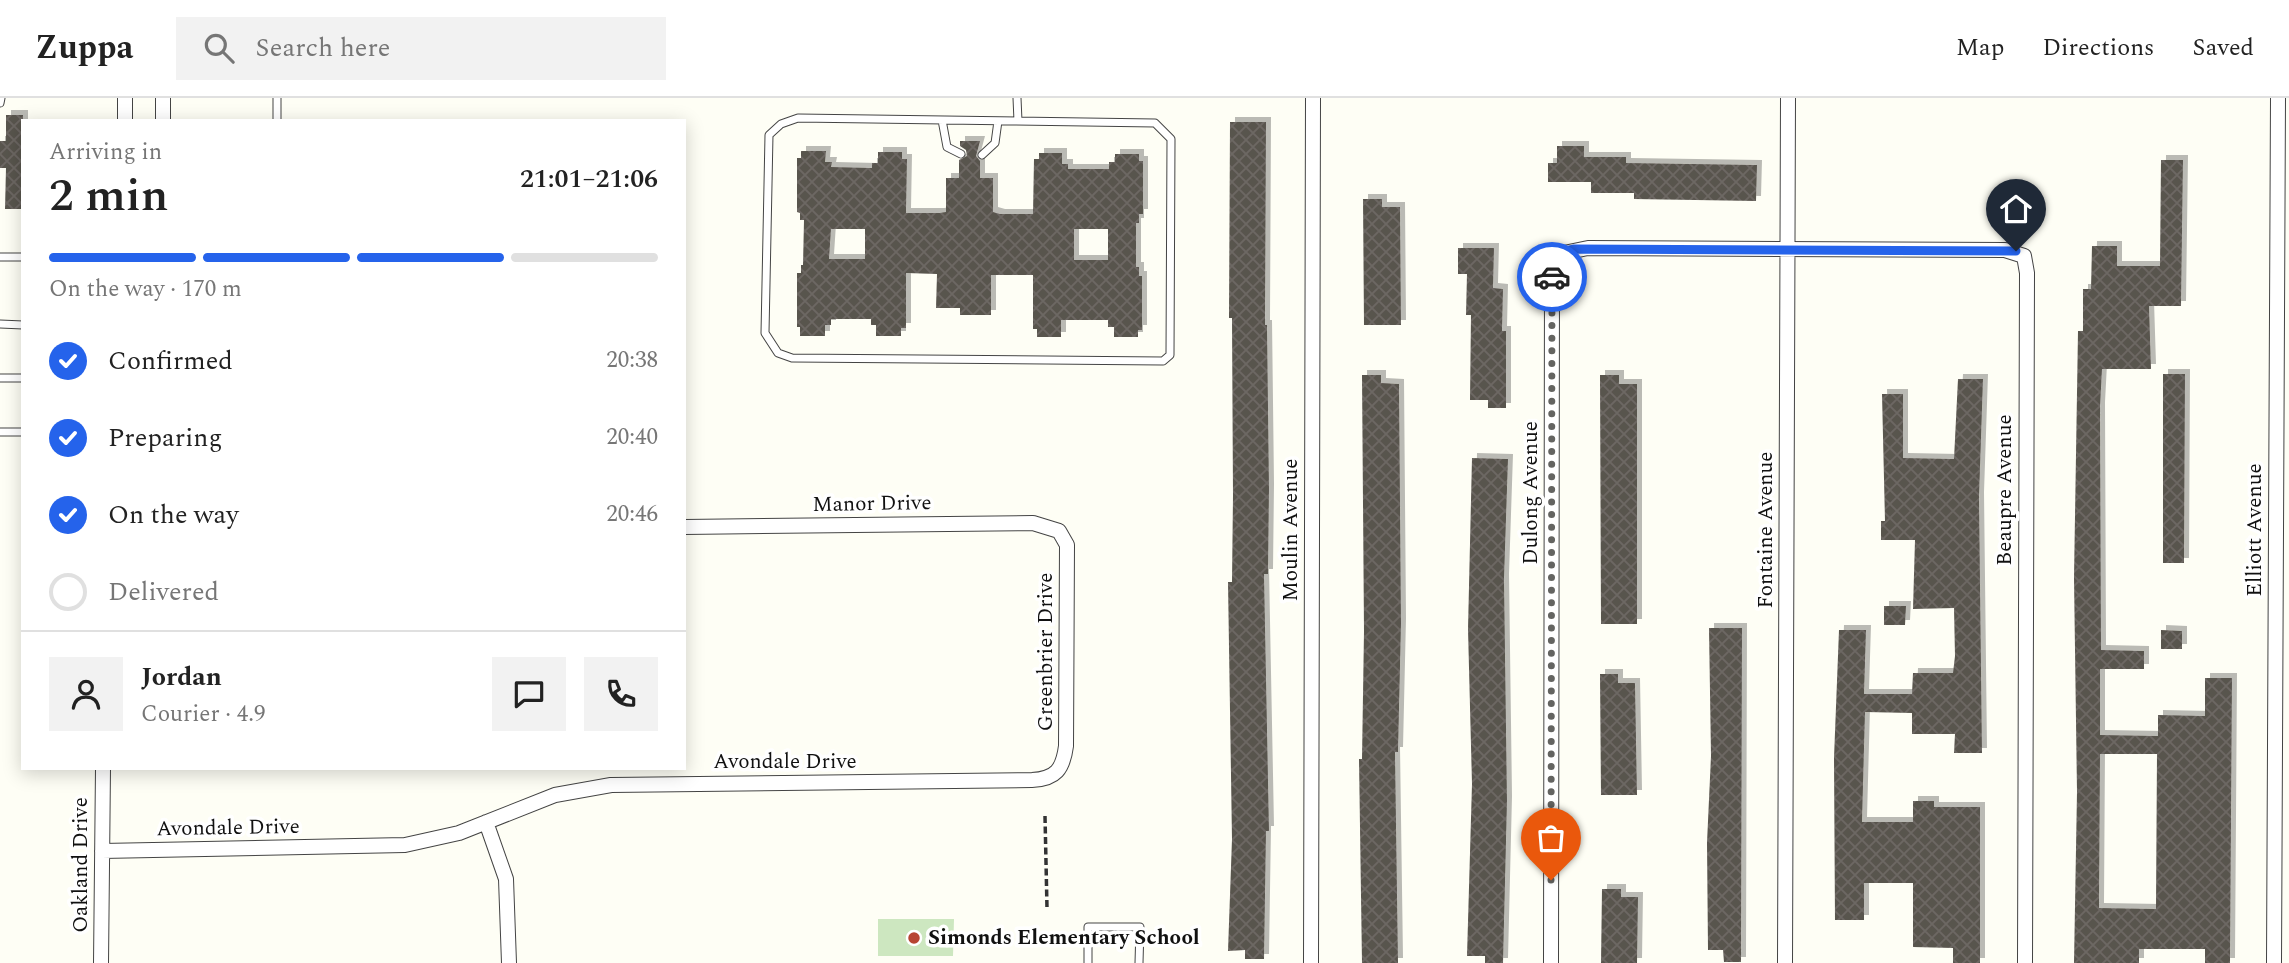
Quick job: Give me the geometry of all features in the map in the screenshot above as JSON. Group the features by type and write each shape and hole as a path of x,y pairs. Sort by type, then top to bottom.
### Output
{"street":[{"path":"125,98 125,119"},
{"path":"163,98 163,119"},
{"name":"Moulin Avenue","path":"1311,963 1313,98"},
{"name":"Fontaine Avenue","path":"1785,963 1788,98"},
{"name":"Elliott Avenue","path":"2274,963 2282,610 2283,362 2278,98"},
{"name":"Dulong Avenue","path":"1551,963 1554,261 1566,250 1588,248 1788,250"},
{"name":"Beaupre Avenue","path":"1788,250 2005,250 2024,256 2025,963"},
{"name":"Manor Drive","path":"686,527 1033,523 1059,531"},
{"name":"Greenbrier Drive","path":"1057,773 1066,747 1067,545 1059,531"},
{"name":"Oakland Drive","path":"101,963 103,770"},
{"name":"Avondale Drive","path":"102,851 405,845 432,841 555,795 611,785 1032,780 1050,778 1057,773"},
{"path":"486,822 506,879 509,963"}],"lane":[{"path":"0,103 1,98"},
{"path":"277,98 277,119"},
{"path":"1017,98 1018,121"},
{"path":"798,118 1018,121 1155,123 1171,139 1170,355 1163,361 792,358 778,353 765,333 769,135 781,124 798,118"},
{"path":"942,120 947,147 961,154"},
{"path":"982,155 995,143 998,121"},
{"path":"0,257 21,257"},
{"path":"0,324 21,325"},
{"path":"0,378 21,378"},
{"path":"0,432 21,432"},
{"path":"1088,963 1088,927 1140,927 1139,963"}],"path":[{"path":"1045,816 1047,908"}],"green space":[{"path":"878,919 954,919 953,956 878,956"}],"building":[{"path":"6,115 23,115 21,209 5,209 6,168 0,168 0,141 6,141"},
{"path":"1230,122 1266,122 1265,325 1269,489 1268,574 1264,574 1269,831 1266,831 1264,959 1245,959 1245,950 1228,951 1232,839 1228,582 1232,582 1233,496 1232,318 1229,318"},
{"path":"960,141 980,141 976,156 980,161 980,178 993,178 993,212 1000,214 1033,214 1034,159 1039,159 1039,153 1062,153 1062,164 1068,164 1068,169 1109,169 1109,162 1115,162 1115,154 1139,154 1139,161 1143,161 1143,214 1139,214 1139,223 1136,223 1136,267 1139,267 1139,276 1142,276 1142,330 1138,330 1138,337 1114,337 1114,327 1108,327 1108,320 1061,320 1061,337 1037,337 1037,329 1033,329 1033,275 991,275 991,315 960,315 960,308 936,308 937,274 906,273 906,328 901,328 901,336 876,336 876,325 871,325 871,319 831,319 831,325 825,325 825,336 800,336 800,327 797,327 797,273 801,273 803,265 804,220 800,220 800,213 797,212 797,158 801,158 801,151 826,151 825,162 832,162 831,167 872,168 872,163 878,163 878,152 902,152 902,159 907,159 906,213 939,213 946,212 946,178 959,178 959,160 967,156 966,150 960,146","holes":["831,229 865,229 865,259 829,259","1074,229 1108,229 1108,260 1074,260"]},
{"path":"1557,146 1584,146 1584,157 1626,157 1626,163 1757,165 1756,201 1634,199 1634,193 1591,193 1591,182 1548,182 1548,163 1557,163"},
{"path":"2161,160 2183,160 2181,306 2149,306 2151,369 2102,369 2101,650 2144,651 2144,669 2100,669 2100,735 2158,736 2158,715 2205,716 2205,678 2232,678 2230,963 2205,963 2205,949 2139,949 2139,963 2074,963 2077,792 2074,578 2078,331 2083,331 2083,289 2091,289 2092,246 2117,246 2117,266 2160,266","holes":["2100,754 2157,754 2156,909 2099,908"]},
{"path":"1363,199 1382,199 1382,207 1400,207 1401,325 1364,325"},
{"path":"1458,248 1494,248 1493,288 1503,289 1506,408 1488,408 1488,400 1470,400 1471,315 1466,315 1467,274 1458,274"},
{"path":"2163,374 2185,374 2184,563 2163,563"},
{"path":"1362,375 1381,375 1381,383 1399,384 1401,623 1398,752 1395,752 1398,963 1362,963 1359,759 1362,759 1364,631"},
{"path":"1600,375 1619,375 1619,384 1637,384 1637,624 1601,624"},
{"path":"1958,379 1983,379 1979,497 1982,753 1954,753 1955,734 1912,734 1912,713 1865,712 1862,822 1913,822 1913,801 1934,801 1934,807 1980,807 1980,963 1953,963 1953,948 1913,947 1913,883 1864,883 1864,920 1835,920 1834,758 1839,630 1866,630 1864,694 1912,694 1913,673 1953,673 1955,656 1954,608 1913,609 1915,540 1881,540 1881,521 1885,521 1882,394 1903,394 1903,458 1954,459"},
{"path":"1472,458 1508,459 1504,579 1507,801 1503,963 1485,963 1485,956 1467,956 1472,784 1468,629"},
{"path":"1884,606 1906,606 1905,625 1884,625"},
{"path":"1709,628 1742,628 1741,962 1724,962 1723,950 1708,950 1707,843 1711,756"},
{"path":"2161,630 2182,631 2182,649 2161,649"},
{"path":"1600,674 1618,674 1618,683 1635,683 1637,795 1601,795"},
{"path":"1602,889 1621,889 1621,897 1638,897 1637,963 1601,963"}],"way so far":[{"path":"1551,880 1552,277"}],"place":[{"name":"Simonds Elementary School","path":"914,938"}],"route":[{"path":"1552,277 1554,261 1559,254 1566,250 1588,248 2016,251"}]}
